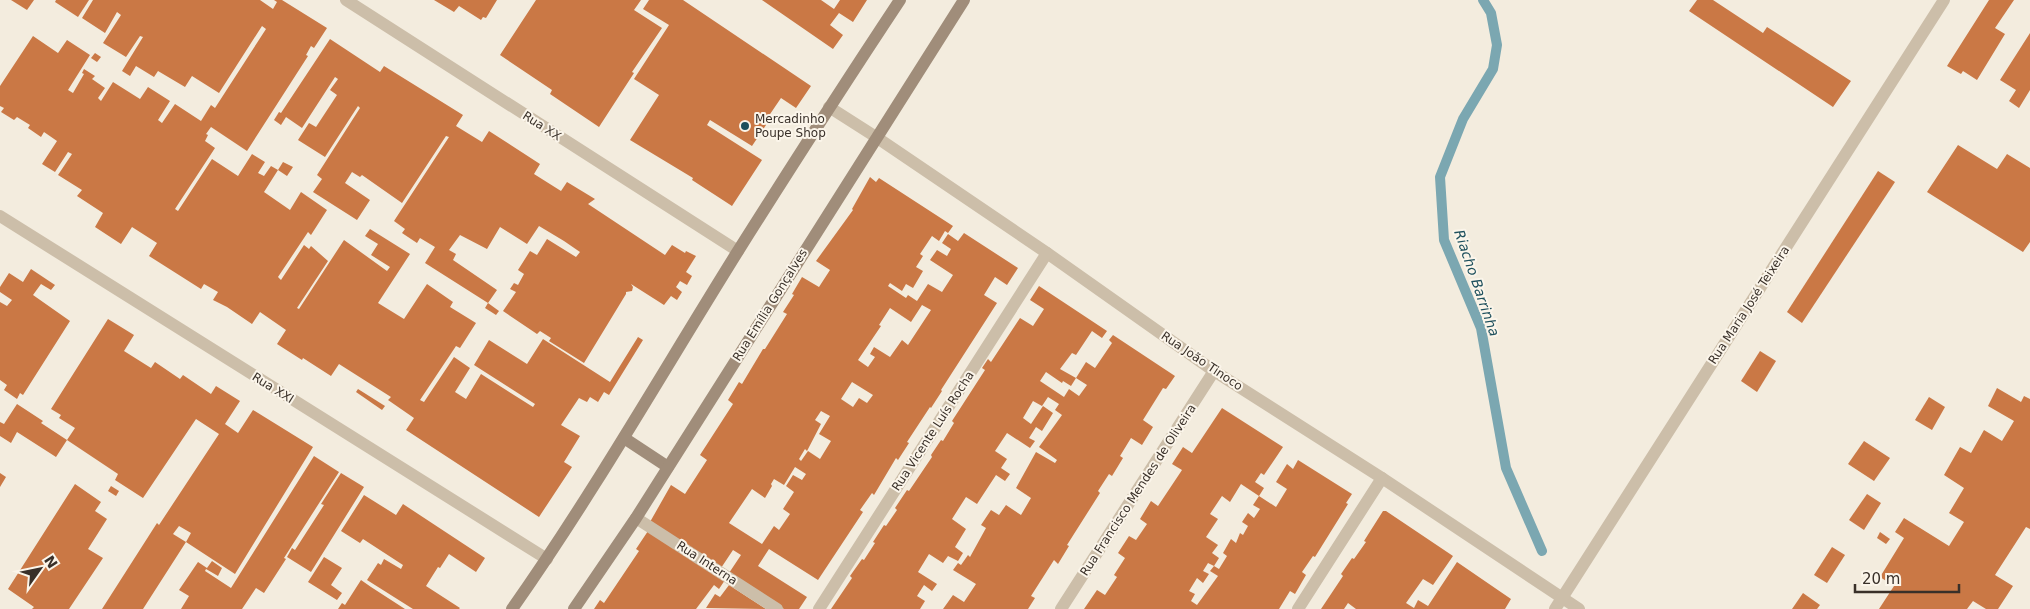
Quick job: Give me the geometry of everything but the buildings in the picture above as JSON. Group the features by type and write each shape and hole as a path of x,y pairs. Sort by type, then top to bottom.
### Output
{"street":[{"name":"Rua XX","path":"346,0 738,251"},
{"path":"512,609 547,560 738,251 829,107 900,0"},
{"name":"Rua Emília Gonçalves","path":"574,609 636,518 964,0"},
{"name":"Rua Maria José Teixeira","path":"1558,604 1944,0"},
{"name":"Rua João Tinoco","path":"829,107 1048,253 1214,371 1382,478 1558,604 1579,609"},
{"name":"Rua XXI","path":"0,216 547,560"},
{"name":"Rua Vicente Luís Rocha","path":"819,609 1048,253"},
{"name":"Rua Francisco Mendes de Oliveira","path":"1061,609 1214,371"},
{"path":"624,438 668,467"},
{"path":"1298,609 1382,478"},
{"name":"Rua Interna","path":"636,518 777,609"}],"waterway":[{"name":"Riacho Barrinha","path":"1483,0 1491,13 1497,45 1493,69 1463,119 1440,177 1444,240 1481,328 1506,468 1542,551"}],"place":[{"name":"Mercadinho Poupe Shop","path":"745,126"}]}
